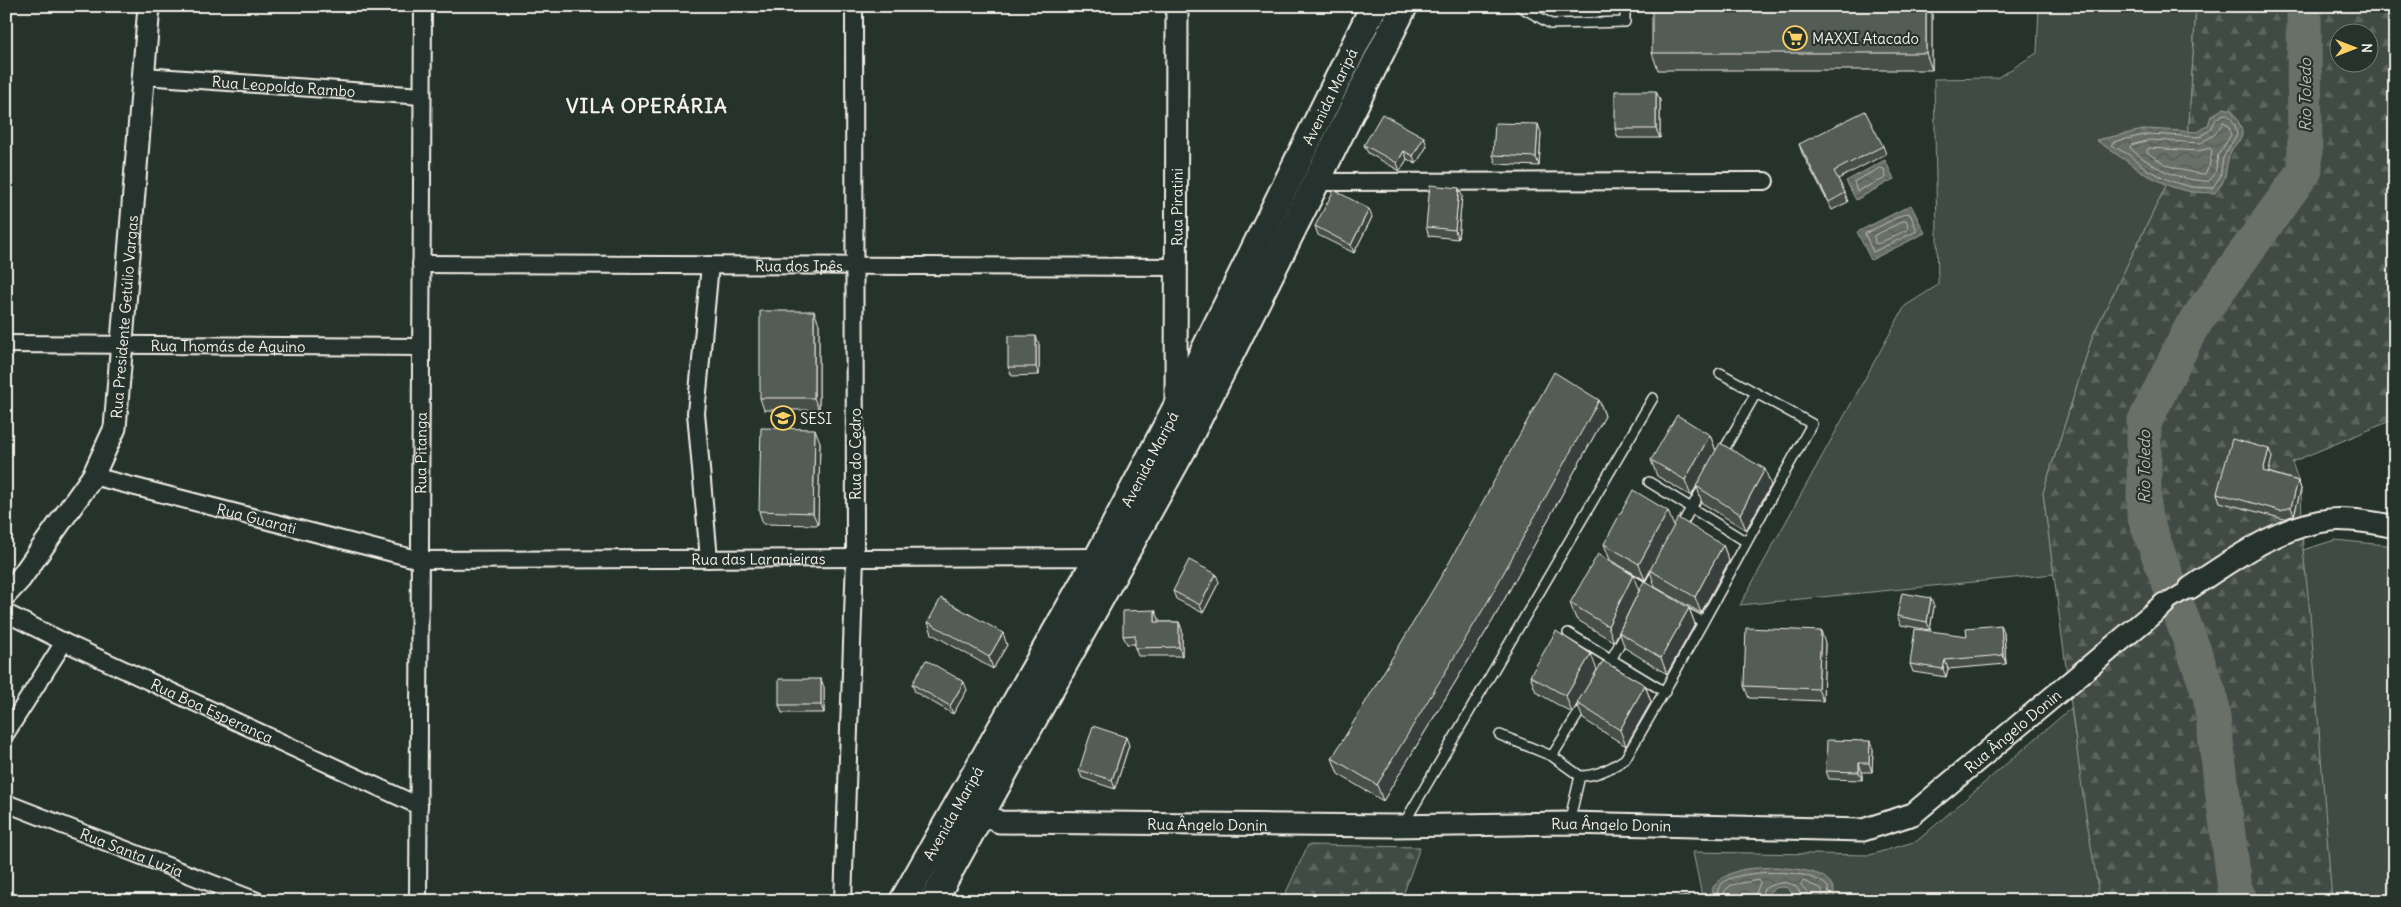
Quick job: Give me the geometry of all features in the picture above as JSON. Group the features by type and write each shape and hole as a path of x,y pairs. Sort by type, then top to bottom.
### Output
{"main road":[{"name":"Avenida Maripá","path":"1187,414 1202,356 1374,6"},
{"name":"Avenida Maripá","path":"903,901 971,806 1108,563 1187,414 1222,373 1404,6"},
{"path":"1202,356 1205,368 1211,374 1222,373"},
{"name":"Avenida Maripá","path":"933,901 971,806"}],"street":[{"name":"Rua Presidente Getúlio Vargas","path":"6,594 20,579 92,476 115,428 149,6"},
{"name":"Rua Pitanga","path":"418,901 423,6"},
{"name":"Rua do Cedro","path":"843,901 855,558 854,6"},
{"name":"Rua Piratini","path":"1177,6 1177,267 1187,414"},
{"name":"Rua Leopoldo Rambo","path":"144,76 422,96"},
{"path":"1317,182 1765,181"},
{"name":"Rua dos Ipês","path":"421,264 1177,267"},
{"path":"709,559 696,413 710,265"},
{"name":"Rua Thomás de Aquino","path":"6,344 421,347"},
{"name":"Rua Guarati","path":"92,476 420,560"},
{"path":"2164,604 2228,563 2295,528 2332,520 2395,527"},
{"name":"Rua das Laranjeiras","path":"420,560 855,558 1108,563"},
{"name":"Rua Ângelo Donin","path":"971,806 999,822 1402,826 1570,824 1863,830 1913,814 2164,604"},
{"name":"Rua Boa Esperança","path":"6,613 64,642 419,806"},
{"path":"6,733 64,642"},
{"name":"Rua Santa Luzia","path":"6,803 257,901"}],"lane":[{"path":"1520,6 1551,24 1625,22 1625,6"},
{"path":"1500,735 1552,756 1580,776 1588,776 1616,765 1625,759 1665,692 1746,541 1812,424 1720,373"},
{"path":"1674,540 1756,393"},
{"path":"1402,826 1653,398"},
{"path":"1649,482 1746,541"},
{"path":"1638,607 1665,556"},
{"path":"1613,569 1702,622"},
{"path":"1552,756 1612,660 1630,624"},
{"path":"1568,633 1665,692"},
{"path":"1570,824 1580,776"}],"green space":[{"path":"2039,6 2196,6 2188,141 2093,335 2043,493 2054,574 1740,605 1905,306 1938,285 1934,79 1997,78 2037,53"},
{"path":"2196,6 2395,6 2395,419 2292,462 2301,489 2303,550 2310,613 2332,901 2100,901 2084,803 2043,493 2093,335 2188,141"},
{"path":"2335,540 2395,546 2395,901 2331,901 2303,550"},
{"path":"2071,708 2100,901 1703,901 1693,852 1870,855 1917,841"},
{"path":"1308,845 1420,847 1401,901 1282,901"}],"water":[{"path":"2224,108 2232,110 2242,129 2242,135 2231,152 2222,184 2215,193 2191,192 2172,187 2145,174 2096,140 2148,129 2198,132 2208,125 2211,116"},
{"path":"1885,160 1894,179 1856,200 1846,181"},
{"path":"1911,205 1925,233 1871,260 1857,232"},
{"path":"1776,867 1815,873 1824,877 1834,890 1834,901 1798,901 1788,888 1780,887 1770,891 1763,901 1712,901 1713,887 1727,875 1742,870"}],"building":[{"name":"MAXXI Atacado","path":"1652,6 1926,6 1926,53 1652,53"},
{"path":"1615,91 1656,91 1656,129 1615,129"},
{"path":"1865,111 1883,146 1834,171 1845,193 1829,202 1799,144"},
{"path":"1382,114 1424,137 1413,156 1404,151 1397,163 1364,145"},
{"path":"1495,123 1538,124 1536,157 1493,155"},
{"path":"1430,185 1459,188 1455,230 1426,227"},
{"path":"1334,190 1369,209 1351,245 1315,226"},
{"path":"760,311 814,311 814,398 760,398"},
{"path":"1008,336 1036,336 1036,367 1008,367"},
{"path":"1554,372 1599,400 1487,603 1377,785 1332,758 1449,563"},
{"path":"1677,415 1710,435 1685,480 1651,460"},
{"path":"761,428 815,429 813,513 759,511"},
{"path":"2232,439 2269,449 2263,471 2298,481 2291,507 2281,511 2217,493"},
{"path":"1720,443 1765,469 1740,514 1696,486"},
{"path":"1633,490 1668,511 1639,564 1604,544"},
{"path":"1678,518 1723,545 1695,597 1650,570"},
{"path":"1598,554 1633,575 1608,626 1570,603"},
{"path":"1189,560 1216,574 1200,605 1173,591"},
{"path":"1644,581 1689,608 1661,658 1619,632"},
{"path":"1902,593 1931,598 1927,622 1897,616"},
{"path":"941,598 1003,633 989,657 928,622"},
{"path":"1155,610 1155,622 1179,622 1179,647 1135,648 1135,635 1123,636 1123,611"},
{"path":"2001,625 2003,655 1945,660 1943,669 1910,664 1915,629 1967,636 1966,628"},
{"path":"1746,628 1821,631 1818,689 1744,686"},
{"path":"1556,631 1591,654 1566,696 1530,676"},
{"path":"926,660 964,682 950,706 912,684"},
{"path":"1603,661 1645,685 1620,730 1577,703"},
{"path":"779,679 821,679 821,705 779,705"},
{"path":"1093,726 1126,737 1112,780 1079,770"},
{"path":"1827,740 1870,741 1869,763 1859,763 1859,772 1826,771"},
{"path":"1689,896 1690,901 1644,901"}],"waterway":[{"name":"Rio Toledo","path":"2241,901 2235,889 2210,695 2144,515 2144,423 2191,328 2305,170 2304,6"}],"place":[{"name":"MAXXI Atacado","path":"1795,38"},
{"name":"SESI","path":"783,418"}],"district":[{"name":"VILA OPERÁRIA","path":"647,105"}]}
